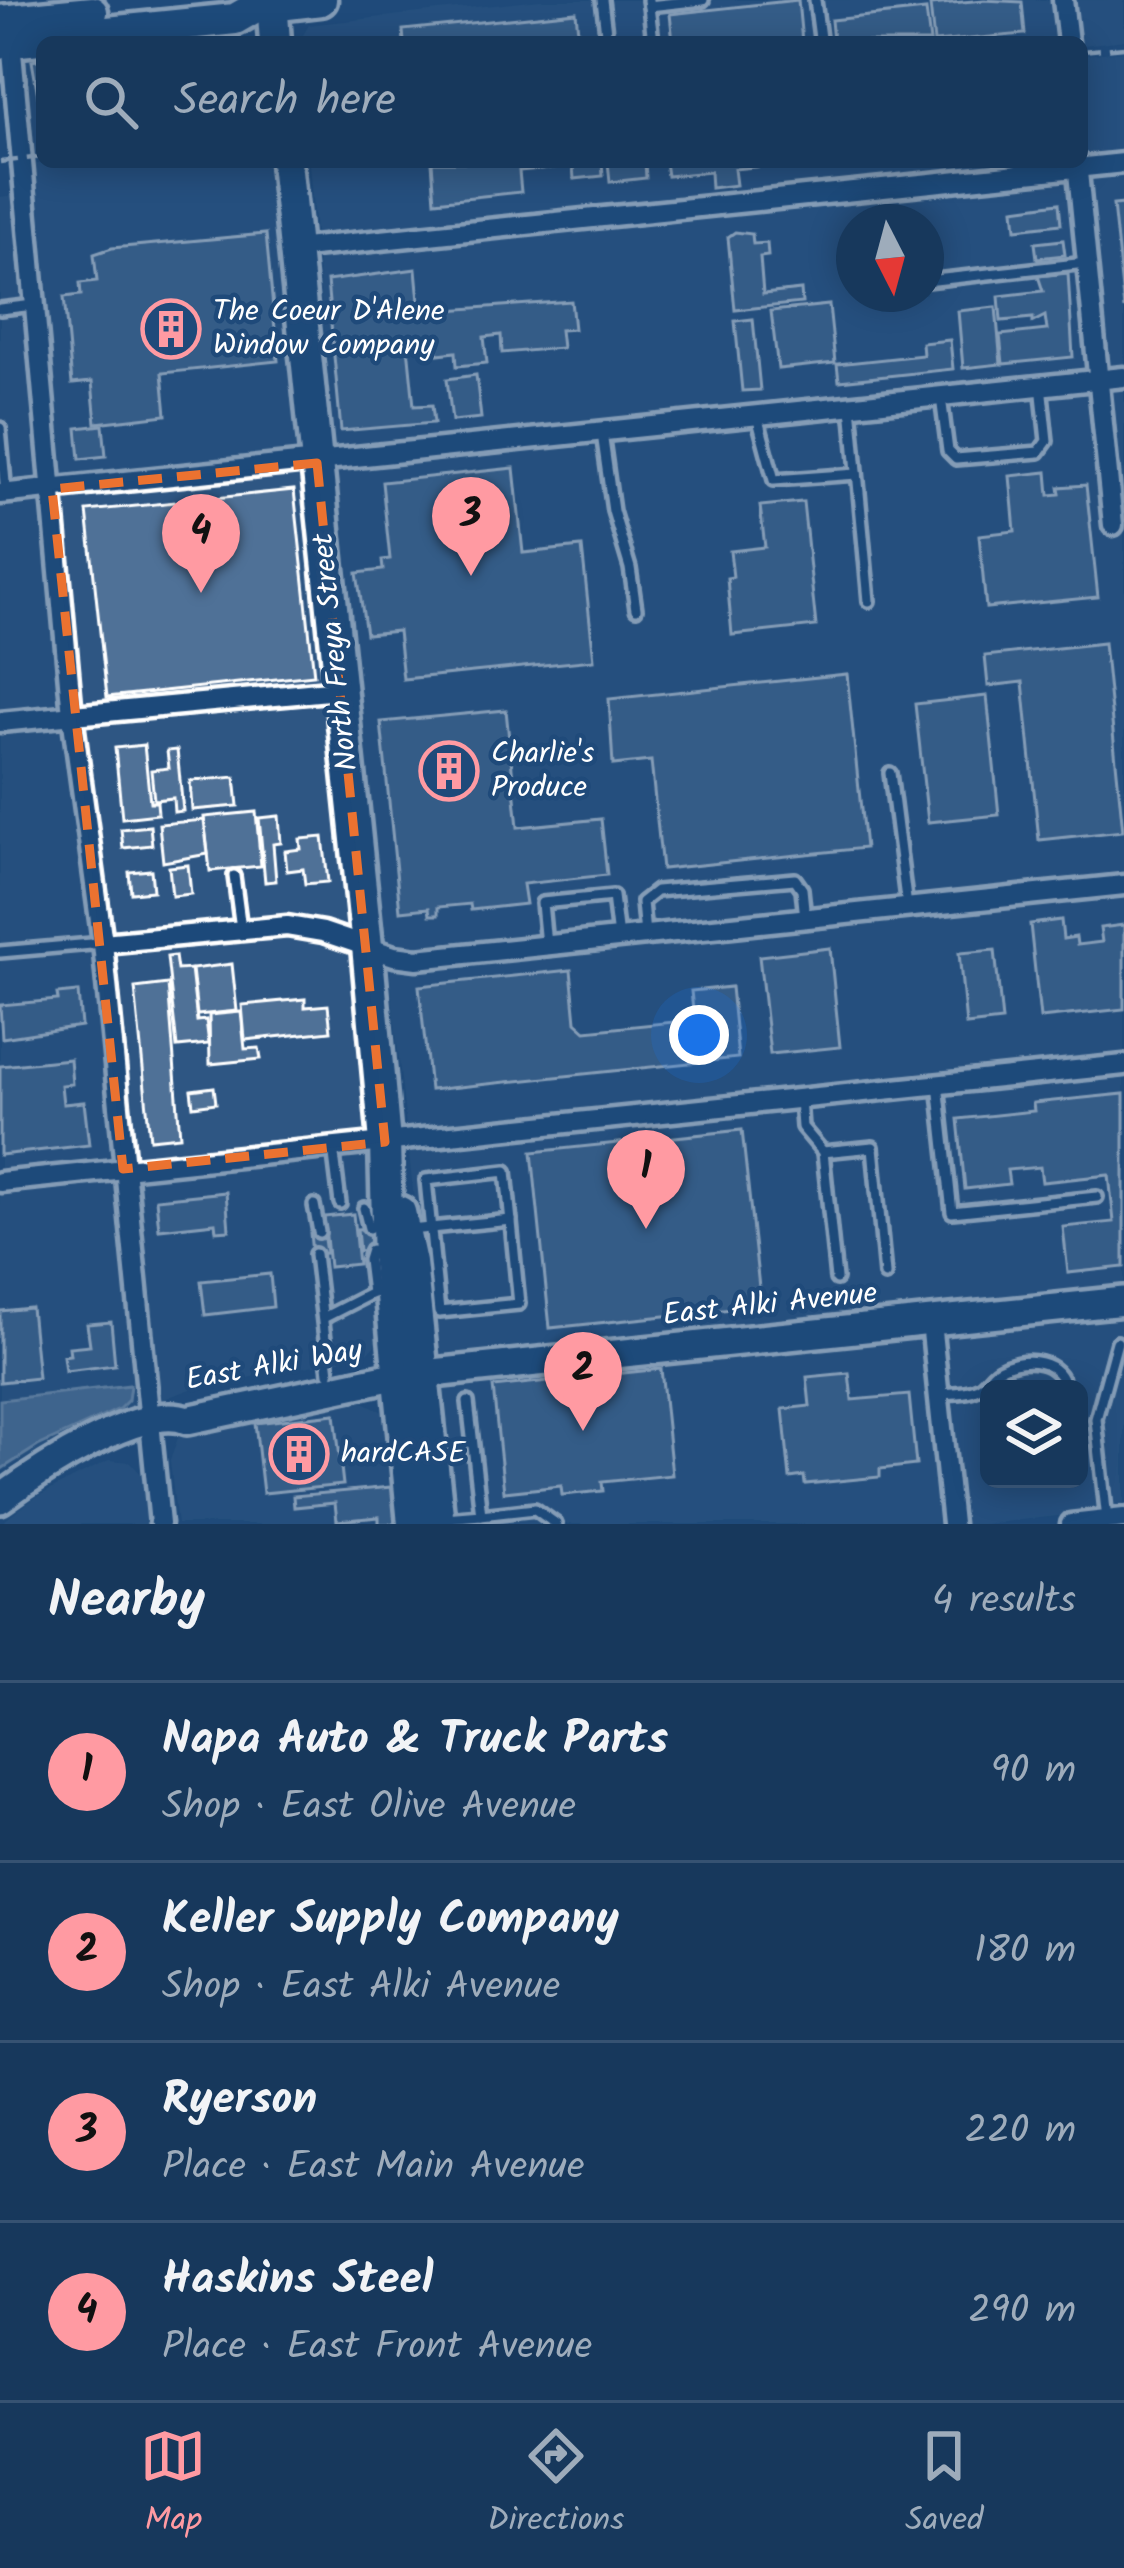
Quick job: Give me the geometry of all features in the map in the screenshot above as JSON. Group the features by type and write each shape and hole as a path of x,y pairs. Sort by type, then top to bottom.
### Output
{"main road":[{"path":"4,35 223,0"},
{"path":"4,35 235,19 261,3 321,0"},
{"path":"261,3 273,36"},
{"name":"North Freya Street","path":"286,168 385,1142 381,1292 430,1522"},
{"name":"North Freya Street","path":"385,1142 418,1229 402,1377"}],"street":[{"path":"1063,0 1067,36"},
{"path":"4,35 72,715 103,943 123,1169 162,1417 160,1524"},
{"path":"1088,165 1124,163"},
{"path":"293,249 1049,168"},
{"path":"1077,168 1113,525"},
{"path":"3,494 1124,377"},
{"path":"0,722 339,690"},
{"path":"103,943 242,929 304,928 417,959 1124,885"},
{"path":"0,1182 1124,1065"},
{"name":"East Alki Avenue","path":"402,1377 1124,1300"},
{"path":"931,1322 952,1524"},
{"name":"East Alki Way","path":"0,1499 84,1446 183,1405 260,1384 329,1373 372,1368 402,1377"},
{"name":"East Alki Way","path":"162,1417 187,1420 402,1377"},
{"path":"1071,1524 1107,1521"}],"lane":[{"path":"602,0 606,36"},
{"path":"652,36 648,3 703,0"},
{"path":"814,0 820,36"},
{"path":"944,278 1086,262"},
{"path":"0,309 34,305"},
{"path":"941,397 948,451 956,459 1039,452 1047,441 1041,386"},
{"path":"851,406 869,601"},
{"path":"758,416 774,480 857,474"},
{"path":"0,428 3,494"},
{"path":"602,433 635,609"},
{"path":"890,772 907,908"},
{"path":"234,876 242,929"},
{"path":"645,935 642,902 656,891 795,879 802,889 805,918"},
{"path":"546,946 542,903 613,896 618,938"},
{"path":"0,952 103,943"},
{"path":"938,1084 952,1212 1096,1198"},
{"path":"800,1099 802,1127 823,1153 836,1280"},
{"path":"333,1148 340,1203"},
{"path":"823,1153 873,1148 885,1275"},
{"path":"506,1172 511,1220 519,1304 440,1312 418,1229 426,1180 506,1172"},
{"path":"314,1205 316,1230"},
{"path":"418,1229 511,1220"},
{"path":"323,1318 381,1292 367,1253"},
{"path":"318,1257 329,1373"},
{"path":"1107,1521 1096,1419 1117,1342"},
{"path":"987,1380 1004,1366 1035,1362 1051,1364 1064,1380"},
{"path":"939,1394 980,1386"},
{"path":"468,1402 481,1514"},
{"path":"430,1522 535,1509 556,1524"}],"highlighted area":[{"path":"317,463 385,1142 123,1169 52,489"}],"shaded area":[{"path":"541,0 1124,0 1124,40 1088,44 1088,36 303,36 309,25"},
{"path":"1124,51 1124,1509 983,1524 449,1524 338,494 310,168 1088,168 1088,54"},
{"path":"36,52 36,153 24,65"},
{"path":"13,167 268,168 385,1320 382,1337 366,1355 191,1389 67,1434 0,1473 0,197 16,195"},
{"path":"130,1385 128,1400 119,1409 38,1446 0,1470 0,1400"},
{"path":"362,1401 388,1415 402,1524 177,1524 170,1460 178,1438 188,1431 300,1407"},
{"path":"109,1460 130,1462 141,1474 148,1524 0,1524 33,1499"}],"building":[{"path":"798,0 801,36 672,36 670,14"},
{"path":"1022,2 1025,34 933,36 930,5"},
{"path":"926,10 929,36 832,36 831,20"},
{"path":"576,12 578,36 404,36 403,30"},
{"path":"432,168 551,168 519,171 521,192 435,201"},
{"path":"573,168 602,168 603,176 574,179"},
{"path":"609,168 645,168 646,178 610,182"},
{"path":"666,168 744,168 734,169 736,185 711,188 710,172 667,176"},
{"path":"1059,203 1061,224 1016,229 1014,209"},
{"path":"1124,204 1124,309 1113,205"},
{"path":"735,232 752,234 753,244 767,243 768,256 760,257 763,294 801,290 802,303 735,310 728,237"},
{"name":"The Coeur D'Alene Window Company","path":"266,234 278,361 162,373 166,415 96,423 92,382 72,384 64,297 81,295 80,283 97,281 94,254 112,248"},
{"path":"1063,240 1065,255 1037,258 1035,243"},
{"path":"416,269 420,312 571,301 574,329 560,330 562,348 502,353 501,335 484,337 487,363 457,366 456,352 438,354 437,340 408,347 414,406 432,405 434,423 341,431 327,281"},
{"path":"1068,273 1073,357 1003,364 1000,335 1047,330 1045,316 1033,322 1033,318 1001,321 999,296 1043,291 1038,276"},
{"path":"829,305 835,363 778,369 771,311"},
{"path":"996,307 1001,364 963,368 958,311"},
{"path":"753,319 760,390 742,391 735,321"},
{"path":"950,340 953,369 839,381 837,364 923,355 922,343"},
{"path":"476,375 481,418 452,421 447,379"},
{"path":"103,425 106,456 80,459 77,428"},
{"path":"514,468 523,553 582,547 594,660 403,679 398,631 366,634 357,573 383,570 382,560 390,559 382,482"},
{"path":"1047,472 1049,495 1060,494 1059,487 1086,485 1098,597 986,608 979,535 1015,531 1010,476"},
{"path":"294,490 314,675 107,697 87,511"},
{"path":"803,502 816,626 732,635 727,578 733,577 730,551 765,547 760,506"},
{"path":"1104,643 1123,831 1039,840 1023,682 988,686 985,656"},
{"path":"847,674 865,848 662,869 651,761 613,765 609,699"},
{"path":"987,696 999,815 928,822 915,704"},
{"name":"Charlie's Produce","path":"506,710 518,827 601,819 607,875 523,884 526,904 471,910 470,904 438,907 438,915 430,915 429,908 400,911 381,722"},
{"path":"144,745 150,802 157,802 158,814 122,818 115,748"},
{"path":"177,750 183,811 174,812 173,798 154,800 151,770 169,768 167,751"},
{"path":"235,777 238,806 192,810 190,781"},
{"path":"256,812 261,866 210,871 204,817"},
{"path":"279,816 281,843 273,844 276,881 265,882 259,818"},
{"path":"204,820 208,854 163,862 159,824"},
{"path":"150,826 152,845 123,848 121,829"},
{"path":"323,837 328,882 305,884 303,869 287,871 285,851 301,849 300,839"},
{"path":"188,865 191,894 172,896 169,867"},
{"path":"151,870 153,891 131,893 129,872"},
{"path":"1061,920 1063,939 1076,937 1077,945 1102,942 1100,928 1124,925 1124,1009 1040,1018 1030,924"},
{"path":"830,948 840,1047 770,1054 759,956"},
{"path":"995,950 1002,1021 966,1025 959,953"},
{"path":"175,956 177,970 191,969 197,1021 206,1020 209,1044 177,1047 167,957"},
{"path":"232,964 237,1011 197,1015 192,969"},
{"path":"571,970 576,1022 586,1031 694,1020 691,991 731,987 738,1058 430,1090 419,986"},
{"path":"168,984 180,1136 150,1139 135,988"},
{"path":"78,992 81,1026 2,1038 0,1005 58,1000 57,994"},
{"path":"305,999 305,1007 328,1005 331,1031 245,1040 242,1005"},
{"path":"241,1012 245,1049 259,1048 261,1059 210,1064 209,1015"},
{"path":"70,1059 72,1084 61,1085 63,1104 84,1102 89,1145 0,1155 0,1066"},
{"path":"214,1087 216,1103 193,1106 191,1090"},
{"path":"1124,1094 1124,1267 1068,1273 1063,1227 1114,1222 1109,1175 1042,1182 1040,1167 1007,1170 1009,1184 965,1189 958,1119 1034,1111 1033,1103"},
{"path":"742,1130 761,1306 550,1328 532,1152"},
{"path":"226,1192 229,1230 216,1231 215,1223 159,1229 156,1199"},
{"path":"353,1214 358,1264 329,1267 324,1217"},
{"path":"373,1228 375,1249 359,1251 357,1229"},
{"path":"323,1232 326,1253 312,1254 310,1233"},
{"path":"270,1274 273,1307 205,1315 201,1281"},
{"path":"31,1308 38,1378 0,1382 0,1311"},
{"path":"111,1322 115,1365 65,1371 63,1356 70,1355 69,1347 90,1345 87,1324"},
{"path":"661,1369 672,1475 602,1482 603,1491 562,1495 561,1486 504,1492 493,1387"},
{"path":"849,1373 852,1400 909,1395 916,1465 880,1469 880,1477 805,1484 804,1476 790,1478 783,1409 810,1406 807,1377"},
{"name":"hardCASE","path":"335,1414 343,1485 263,1493 255,1423"},
{"path":"392,1487 396,1524 379,1524 379,1517 337,1521 335,1503 294,1507 293,1496"}],"railway":[{"path":"1088,50 1124,47"},
{"path":"0,162 36,158"}],"place":[{"name":"The Coeur D'Alene Window Company","path":"171,329"},
{"name":"Ryerson","path":"471,576"},
{"name":"Haskins Steel","path":"201,593"},
{"name":"Charlie's Produce","path":"449,771"},
{"name":"Napa Auto & Truck Parts","path":"646,1229"},
{"name":"Keller Supply Company","path":"583,1431"},
{"name":"hardCASE","path":"299,1454"}]}
